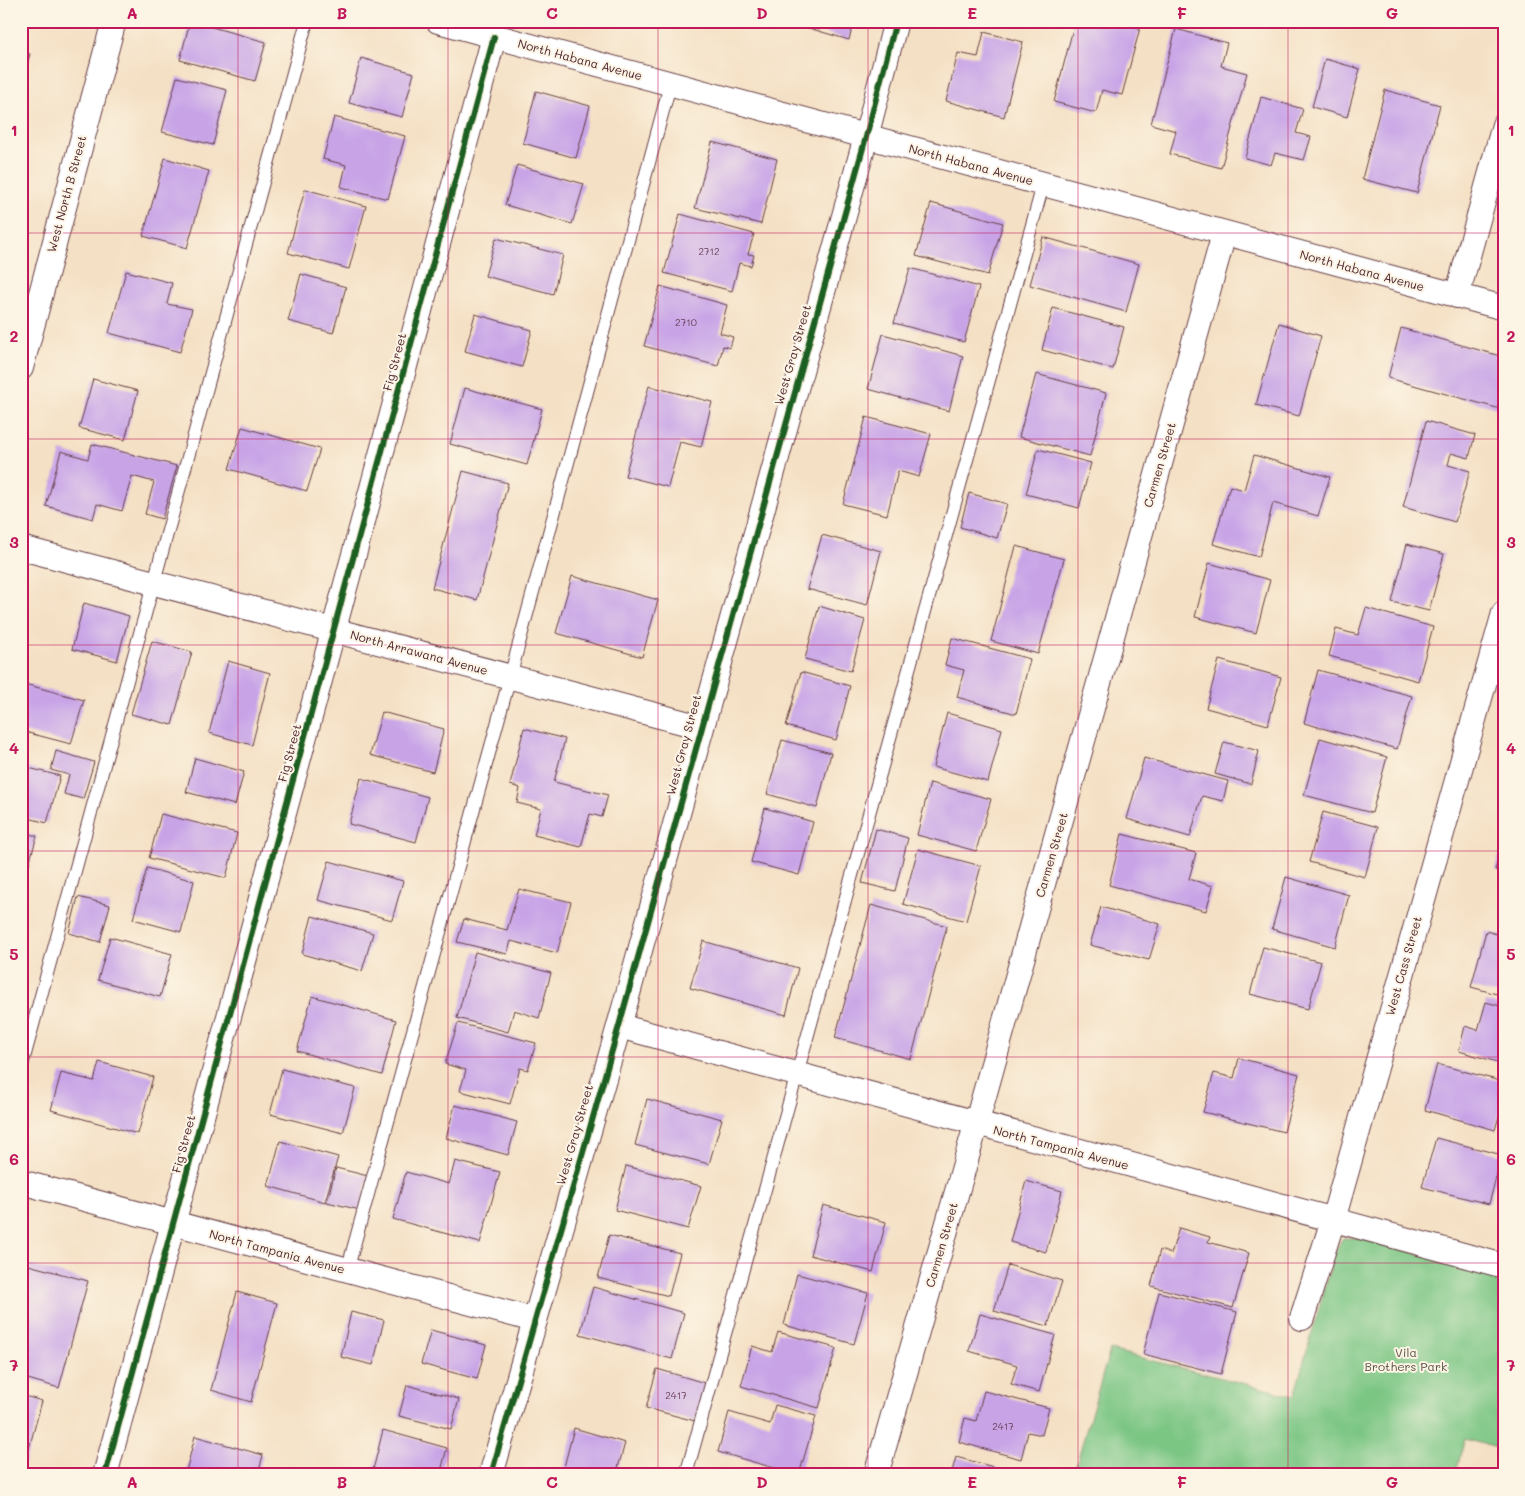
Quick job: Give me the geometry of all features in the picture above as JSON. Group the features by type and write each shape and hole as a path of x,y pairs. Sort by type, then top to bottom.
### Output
{"street":[{"name":"West North B Street","path":"21,368 114,21"},
{"name":"North Habana Avenue","path":"438,21 1504,308"},
{"name":"West Gray Street","path":"491,1475 619,1026 866,137 896,21"},
{"name":"Fig Street","path":"105,1475 494,37"},
{"path":"1457,296 1504,124"},
{"name":"Carmen Street","path":"876,1475 976,1125 1224,234"},
{"name":"North Arrawana Avenue","path":"21,548 701,727"},
{"name":"West Cass Street","path":"1302,1318 1332,1220 1504,613"},
{"name":"North Tampania Avenue","path":"619,1026 976,1125 1504,1266"},
{"name":"North Tampania Avenue","path":"21,1182 346,1271 534,1320"}],"lane":[{"path":"21,1069 306,21"},
{"path":"346,1271 510,677 670,85"},
{"path":"686,1475 1043,185"}],"green space":[{"name":"Vila Brothers Park","path":"1343,1238 1360,1238 1504,1277 1504,1450 1465,1439 1455,1475 1073,1475 1110,1350 1294,1396 1335,1252"}],"building":[{"path":"190,21 266,42 255,81 180,60"},
{"path":"785,21 854,21 849,40"},
{"path":"1075,21 1116,21 1140,28 1122,95 1102,90 1096,113 1054,102"},
{"path":"1176,29 1227,43 1221,66 1247,73 1221,168 1170,154 1176,131 1151,124"},
{"path":"984,32 1023,42 1004,117 946,101 958,53 978,57"},
{"path":"21,51 30,54 22,83 21,83"},
{"path":"361,58 414,73 402,117 349,103"},
{"path":"1325,59 1360,69 1347,117 1312,107"},
{"path":"177,77 227,90 213,145 162,132"},
{"path":"1385,90 1440,105 1417,193 1362,179"},
{"path":"536,91 590,106 576,158 523,143"},
{"path":"1261,97 1303,109 1296,133 1311,137 1304,160 1275,153 1271,165 1245,158"},
{"path":"334,117 405,136 388,199 341,187 346,165 323,159"},
{"path":"712,142 777,159 761,224 695,208"},
{"path":"165,158 209,171 187,248 143,236"},
{"path":"517,165 584,184 572,224 505,205"},
{"path":"305,189 366,206 349,269 288,253"},
{"path":"931,203 1003,223 988,275 916,256"},
{"path":"680,214 754,234 748,254 754,255 751,266 739,263 732,291 664,273"},
{"path":"1043,237 1139,264 1126,312 1030,285"},
{"path":"496,238 563,255 553,294 485,276"},
{"path":"910,268 979,287 964,342 894,323"},
{"path":"126,271 172,283 167,304 192,309 180,352 109,333"},
{"path":"301,274 346,287 333,333 288,321"},
{"path":"660,286 727,305 720,333 733,337 730,348 723,346 718,366 644,346"},
{"path":"1053,308 1124,327 1113,369 1042,350"},
{"path":"475,314 532,330 522,367 465,351"},
{"path":"1279,323 1321,336 1299,416 1256,405"},
{"path":"1401,328 1504,357 1499,382 1504,383 1504,410 1388,378"},
{"path":"883,334 963,356 949,411 868,389"},
{"path":"1036,374 1106,393 1090,456 1019,437"},
{"path":"93,379 138,391 125,440 79,428"},
{"path":"649,386 712,402 701,447 680,442 668,487 625,476"},
{"path":"465,388 542,409 527,465 450,444"},
{"path":"866,417 931,434 919,477 898,471 887,515 843,504"},
{"path":"1426,421 1475,435 1469,458 1451,453 1448,465 1470,471 1455,522 1403,507"},
{"path":"242,427 320,449 307,491 229,469"},
{"path":"92,444 177,466 162,519 145,514 154,482 132,476 122,511 97,504 93,519 46,506 61,451 88,459"},
{"path":"1038,449 1091,463 1079,508 1026,494"},
{"path":"1254,455 1330,477 1318,516 1273,503 1259,557 1213,544 1230,486 1244,490"},
{"path":"463,471 508,483 477,600 432,588"},
{"path":"969,493 1007,504 997,538 960,527"},
{"path":"822,535 881,551 867,605 807,589"},
{"path":"1407,544 1444,554 1429,611 1392,602"},
{"path":"1016,546 1064,559 1038,654 991,641"},
{"path":"1209,563 1270,580 1256,633 1195,617"},
{"path":"572,576 658,600 642,657 556,633"},
{"path":"84,603 129,616 117,661 72,649"},
{"path":"819,606 865,620 851,671 805,659"},
{"path":"1366,608 1433,627 1418,681 1329,656 1336,629 1358,635"},
{"path":"952,638 1030,659 1016,714 957,697 964,670 945,665"},
{"path":"152,641 192,652 172,725 131,714"},
{"path":"1219,660 1281,677 1268,725 1206,708"},
{"path":"228,661 270,673 252,745 209,733"},
{"path":"1318,670 1412,696 1397,749 1304,723"},
{"path":"801,672 850,686 836,740 786,726"},
{"path":"21,683 84,700 71,744 21,731"},
{"path":"382,712 444,729 433,772 370,755"},
{"path":"947,713 1002,729 988,782 933,767"},
{"path":"524,728 565,739 554,782 608,795 602,817 590,814 581,847 534,835 541,809 517,803 520,788 510,785"},
{"path":"1320,738 1387,757 1372,813 1304,795"},
{"path":"782,740 831,753 817,808 767,794"},
{"path":"1224,742 1259,751 1251,784 1215,774"},
{"path":"56,751 94,762 83,799 64,794 69,775 51,770"},
{"path":"195,758 244,772 235,805 186,792"},
{"path":"1144,758 1228,781 1223,801 1202,796 1190,837 1127,819"},
{"path":"21,766 60,776 47,823 21,816"},
{"path":"361,778 428,797 416,842 349,824"},
{"path":"930,783 991,799 976,851 917,835"},
{"path":"765,808 813,822 799,875 751,862"},
{"path":"1323,812 1378,827 1365,877 1309,862"},
{"path":"161,814 237,833 226,878 149,858"},
{"path":"876,829 908,838 895,891 862,883"},
{"path":"21,832 37,836 22,888 21,888"},
{"path":"1122,834 1196,853 1189,879 1213,886 1206,911 1109,885"},
{"path":"1504,841 1504,872 1495,870"},
{"path":"918,849 981,866 966,921 903,904"},
{"path":"329,861 403,881 392,920 318,900"},
{"path":"147,868 194,881 181,932 133,919"},
{"path":"1286,877 1349,895 1335,947 1272,929"},
{"path":"519,889 571,902 557,953 511,941 507,954 457,942 464,919 507,930"},
{"path":"78,897 110,905 100,942 69,933"},
{"path":"871,905 947,926 911,1059 835,1038"},
{"path":"1101,907 1160,924 1149,960 1090,945"},
{"path":"312,916 373,933 362,971 302,954"},
{"path":"1486,931 1504,936 1504,996 1471,987"},
{"path":"110,937 172,954 160,997 98,980"},
{"path":"703,941 798,968 786,1015 690,988"},
{"path":"1263,947 1321,962 1308,1009 1250,994"},
{"path":"475,952 551,973 539,1018 514,1010 508,1032 457,1018"},
{"path":"312,996 396,1020 382,1075 297,1051"},
{"path":"1486,1002 1504,1007 1504,1064 1459,1051 1465,1026 1478,1030"},
{"path":"458,1023 536,1043 528,1070 520,1068 510,1104 460,1091 466,1070 445,1064"},
{"path":"1239,1058 1299,1074 1284,1132 1203,1112 1214,1073 1234,1078"},
{"path":"99,1062 153,1077 138,1134 51,1110 61,1073 94,1081"},
{"path":"1437,1064 1504,1082 1504,1099 1495,1130 1425,1110"},
{"path":"282,1069 355,1088 343,1133 270,1114"},
{"path":"647,1099 722,1119 709,1164 635,1145"},
{"path":"455,1105 517,1122 508,1155 446,1138"},
{"path":"1436,1138 1502,1155 1489,1204 1422,1187"},
{"path":"280,1141 338,1157 325,1202 268,1186"},
{"path":"455,1161 500,1172 480,1243 393,1219 406,1172 449,1184"},
{"path":"626,1166 701,1186 688,1229 615,1210"},
{"path":"336,1168 368,1176 360,1210 327,1202"},
{"path":"1026,1181 1062,1191 1046,1252 1010,1242"},
{"path":"823,1205 886,1222 873,1272 810,1255"},
{"path":"1179,1228 1210,1237 1208,1242 1249,1253 1233,1308 1151,1286 1160,1250 1171,1254"},
{"path":"609,1235 680,1253 669,1296 598,1278"},
{"path":"21,1263 88,1281 59,1388 21,1377"},
{"path":"1008,1265 1062,1281 1048,1326 994,1311"},
{"path":"797,1274 868,1293 854,1344 784,1325"},
{"path":"593,1287 684,1313 672,1359 580,1334"},
{"path":"237,1292 277,1303 251,1402 211,1390"},
{"path":"1159,1292 1237,1312 1221,1374 1143,1354"},
{"path":"351,1312 384,1320 373,1365 341,1357"},
{"path":"980,1314 1055,1335 1039,1392 1011,1384 1017,1365 969,1351"},
{"path":"431,1330 486,1345 477,1379 421,1364"},
{"path":"778,1332 836,1348 819,1408 741,1386 752,1346 772,1352"},
{"path":"657,1369 705,1383 695,1421 646,1408"},
{"path":"407,1385 459,1399 451,1429 399,1416"},
{"path":"984,1391 1049,1408 1042,1435 1028,1432 1021,1459 959,1442 965,1418 976,1421"},
{"path":"21,1395 42,1401 22,1474 21,1474"},
{"path":"775,1405 816,1416 799,1475 718,1452 729,1412 770,1424"},
{"path":"574,1428 625,1443 618,1468 640,1475 562,1475"},
{"path":"383,1430 447,1448 440,1475 390,1475 373,1470"},
{"path":"195,1436 263,1455 258,1475 185,1475"},
{"path":"956,1457 1005,1470 1004,1475 951,1475"}],"cycle path":[{"path":"491,1475 619,1026 866,137 896,21"},
{"path":"105,1475 494,37"}]}
